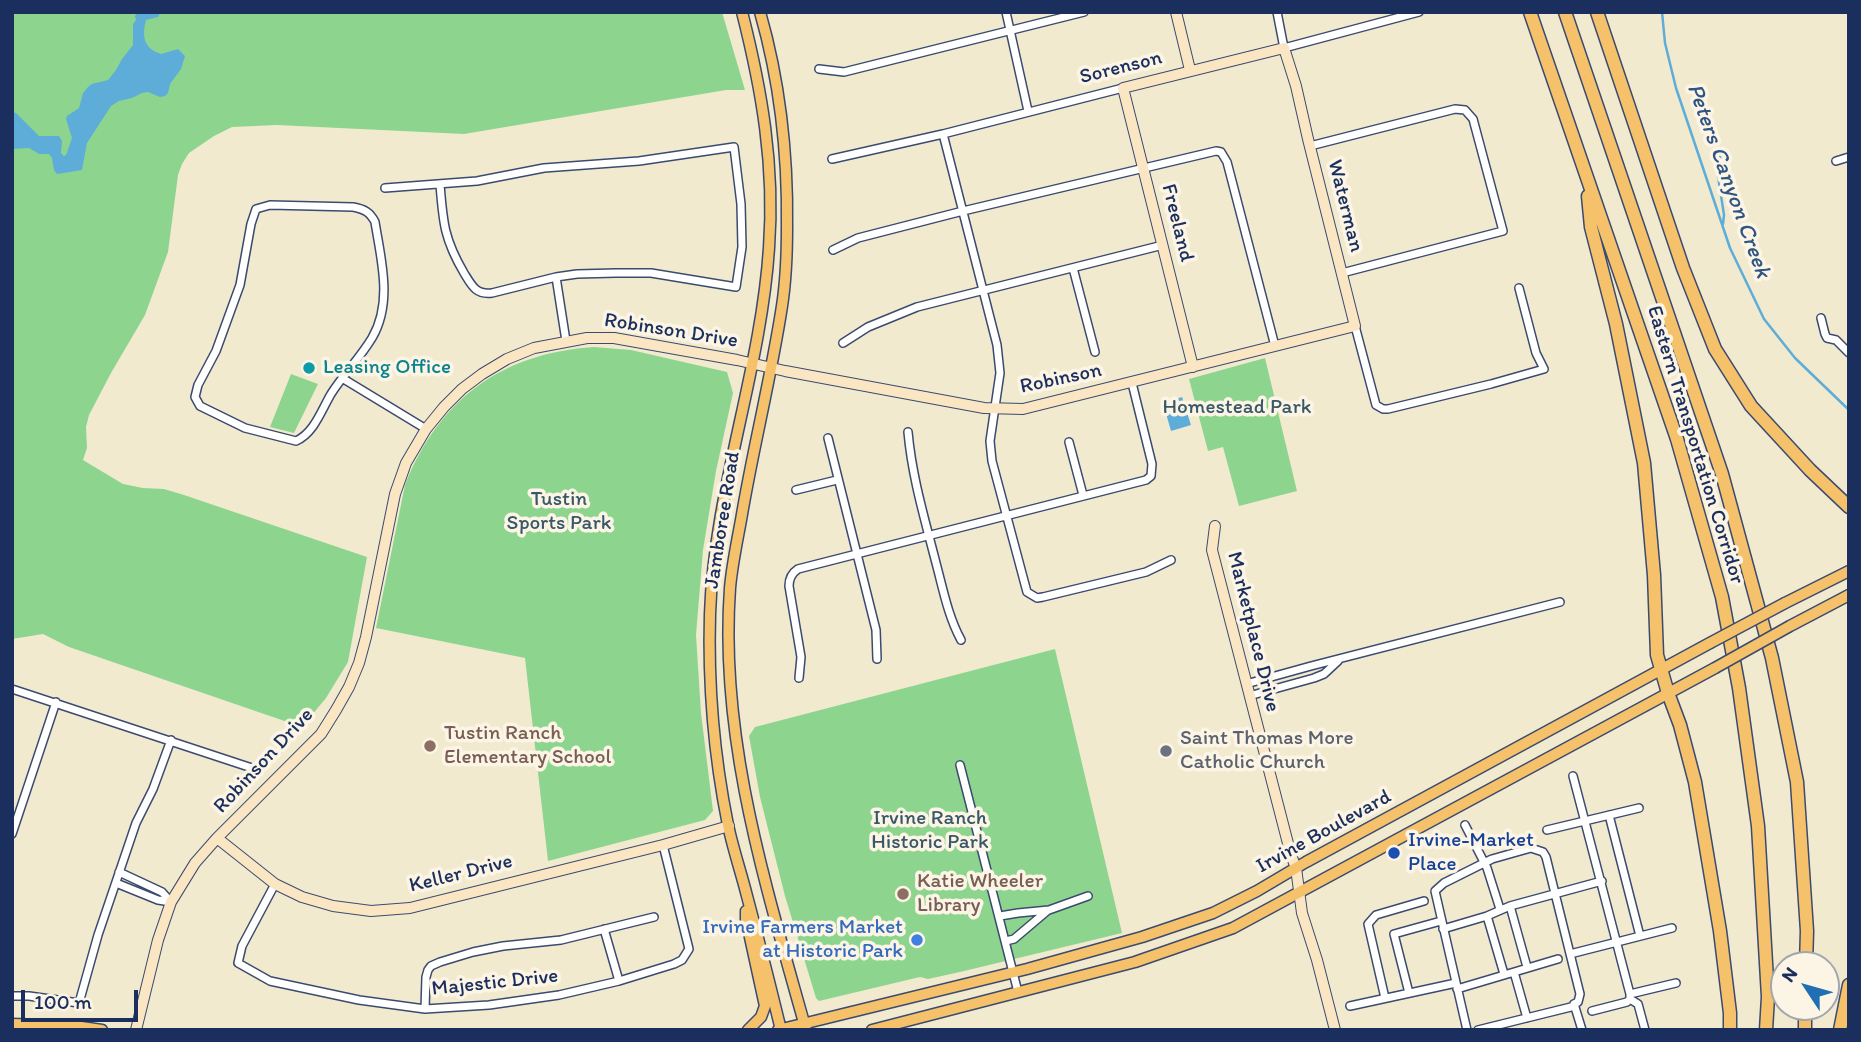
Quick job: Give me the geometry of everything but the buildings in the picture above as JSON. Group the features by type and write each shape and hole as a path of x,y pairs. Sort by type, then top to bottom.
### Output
{"highway":[{"name":"Eastern Transportation Corridor","path":"1530,12 1677,439 1722,597 1739,688 1758,826 1768,997 1766,1030"},
{"name":"Eastern Transportation Corridor","path":"1565,12 1722,474 1772,658 1797,782 1806,951"},
{"path":"1597,12 1682,268 1715,349 1751,406 1810,470 1849,507"},
{"path":"1586,174 1591,227 1616,324 1644,463 1654,575 1657,655 1695,782 1717,909 1731,1030"},
{"path":"1840,1030 1849,985"}],"main road":[{"name":"Jamboree Road","path":"742,12 756,68 771,171 769,248 762,308 715,553 710,613 713,718 729,826 780,1030"},
{"name":"Jamboree Road","path":"761,12 777,84 786,150 787,254 783,303 772,368 749,470 730,586 728,647 734,728 751,823 805,1027"},
{"name":"Irvine Boulevard","path":"780,1030 805,1027 1014,973 1142,937 1213,913 1586,712 1660,669 1849,571"},
{"name":"Irvine Boulevard","path":"872,1030 1135,962 1233,928 1849,595"},
{"path":"748,897 746,919 765,1006 761,1017 748,1030"},
{"path":"12,1024 74,1026 102,1030"}],"street":[{"path":"1006,12 1028,111"},
{"path":"819,68 844,72 1084,12"},
{"path":"1176,12 1191,70"},
{"name":"Waterman","path":"1277,12 1376,405 1388,409 1544,369 1536,353 1519,288"},
{"name":"Sorenson","path":"832,159 943,134 1419,12"},
{"name":"Freeland","path":"1123,88 1193,367"},
{"path":"1310,146 1455,109 1465,110 1473,119 1503,231 1342,273"},
{"path":"943,134 999,361 991,451 1027,592 1037,598 1146,572 1171,560"},
{"path":"385,188 477,181 544,168 639,160 734,147 741,204 742,247 736,287 651,273 577,274 484,294 478,292 473,288 448,242 440,184"},
{"path":"833,250 859,238 1216,150 1221,152 1227,162 1275,346"},
{"path":"1836,161 1849,158"},
{"path":"270,205 353,207 372,215 385,282 383,305 372,337 342,378 312,428 304,438 296,441 245,428 200,406 195,397 198,385 216,351 240,285 256,209 270,205"},
{"path":"843,343 868,327 917,307 1163,245"},
{"path":"1073,268 1095,352"},
{"path":"556,277 566,341"},
{"path":"1821,318 1827,338 1836,341 1849,353"},
{"name":"Robinson","path":"772,368 995,409 1031,407 1355,326"},
{"name":"Robinson Drive","path":"136,1030 158,940 171,902 195,863 216,838 320,734 349,687 366,636 395,494 406,463 426,429 462,389 508,359 534,348 587,338 614,338 772,368"},
{"path":"342,378 426,429"},
{"path":"799,678 801,657 789,586 791,576 798,569 1141,482 1151,476 1152,464 1132,383"},
{"path":"908,432 910,460 953,625 961,640"},
{"path":"828,438 876,630 877,659"},
{"path":"1069,442 1083,495"},
{"path":"796,490 837,480"},
{"name":"Marketplace Drive","path":"1215,526 1212,550 1296,868 1302,913 1335,1030"},
{"path":"1246,684 1559,602"},
{"path":"1249,696 1324,674 1341,659"},
{"path":"12,689 258,770"},
{"path":"12,834 56,702"},
{"path":"12,996 79,1003 98,935 136,823 153,789 171,740"},
{"path":"960,765 1018,992"},
{"path":"1573,776 1630,996 1638,1004 1645,1030"},
{"path":"1547,831 1639,808"},
{"path":"1609,815 1640,936"},
{"path":"1465,825 1485,862 1500,909"},
{"name":"Keller Drive","path":"216,838 275,884 302,897 333,906 371,911 410,908 729,826"},
{"name":"Majestic Drive","path":"275,884 242,946 238,963 270,981 359,1000 425,1009 489,1005 559,995 619,981 682,960 689,949 663,845"},
{"path":"1464,1029 1435,891 1444,883 1492,859 1531,848 1537,849 1546,857 1580,993 1578,1002 1575,1006 1527,1018 1517,1026 1478,1030"},
{"path":"120,872 162,892 171,902"},
{"path":"1409,993 1394,934 1487,916 1500,909 1602,881"},
{"path":"116,883 158,900 171,902"},
{"path":"1000,916 1049,910 1088,896"},
{"path":"1385,998 1368,924 1376,915 1424,901"},
{"path":"1510,906 1527,967"},
{"path":"1006,942 1014,939 1049,910"},
{"path":"1487,916 1504,974"},
{"path":"425,1009 426,977 433,965 483,950 561,940 654,917"},
{"path":"1570,954 1672,928"},
{"path":"604,929 619,981"},
{"path":"1350,1006 1456,986 1558,959"},
{"path":"1514,972 1527,1018"},
{"path":"1592,1011 1627,1002 1630,996 1676,984"},
{"path":"1575,1006 1582,1030"}],"green space":[{"path":"12,12 722,12 745,90 726,90 464,134 277,125 232,127 189,153 182,164 178,175 168,252 145,315 89,415 86,427 87,448 83,460 123,484 164,489 367,557 348,662 326,698 302,727 69,647 43,634 12,639"},
{"name":"Tustin Sports Park","path":"594,347 631,350 727,372 733,393 703,550 696,635 701,713 713,811 705,820 548,861 525,658 376,628 405,485 436,428 455,405 478,386 503,371 530,359 561,351"},
{"name":"Homestead Park","path":"1265,358 1297,491 1239,506 1223,447 1208,451 1189,379"},
{"path":"291,374 318,384 294,433 270,427"},
{"name":"Irvine Ranch Historic Park","path":"1055,649 1122,933 960,972 928,979 920,977 819,1001 785,896 760,797 749,736 755,727"}],"water":[{"path":"137,12 161,12 158,17 146,20 144,36 150,48 161,54 178,49 185,56 168,93 160,97 148,92 142,93 111,106 87,143 82,170 57,174 49,154 39,154 29,148 12,149 12,112 39,136 59,136 62,141 61,153 66,155 72,138 67,116 79,108 83,93 88,87 108,80 133,45 133,24"},
{"path":"1182,397 1191,425 1171,431 1163,403"}],"waterway":[{"name":"Peters Canyon Creek","path":"1662,12 1665,43 1676,88 1730,248 1764,319 1795,358 1849,410"},
{"path":"1721,148 1718,176 1723,224"}],"place":[{"name":"Leasing Office","path":"309,368"},
{"name":"Tustin Ranch Elementary School","path":"430,746"},
{"name":"Saint Thomas More Catholic Church","path":"1166,751"},
{"name":"Irvine-Market Place","path":"1394,853"},
{"name":"Katie Wheeler Library","path":"903,894"},
{"name":"Irvine Farmers Market at Historic Park","path":"917,940"}]}
